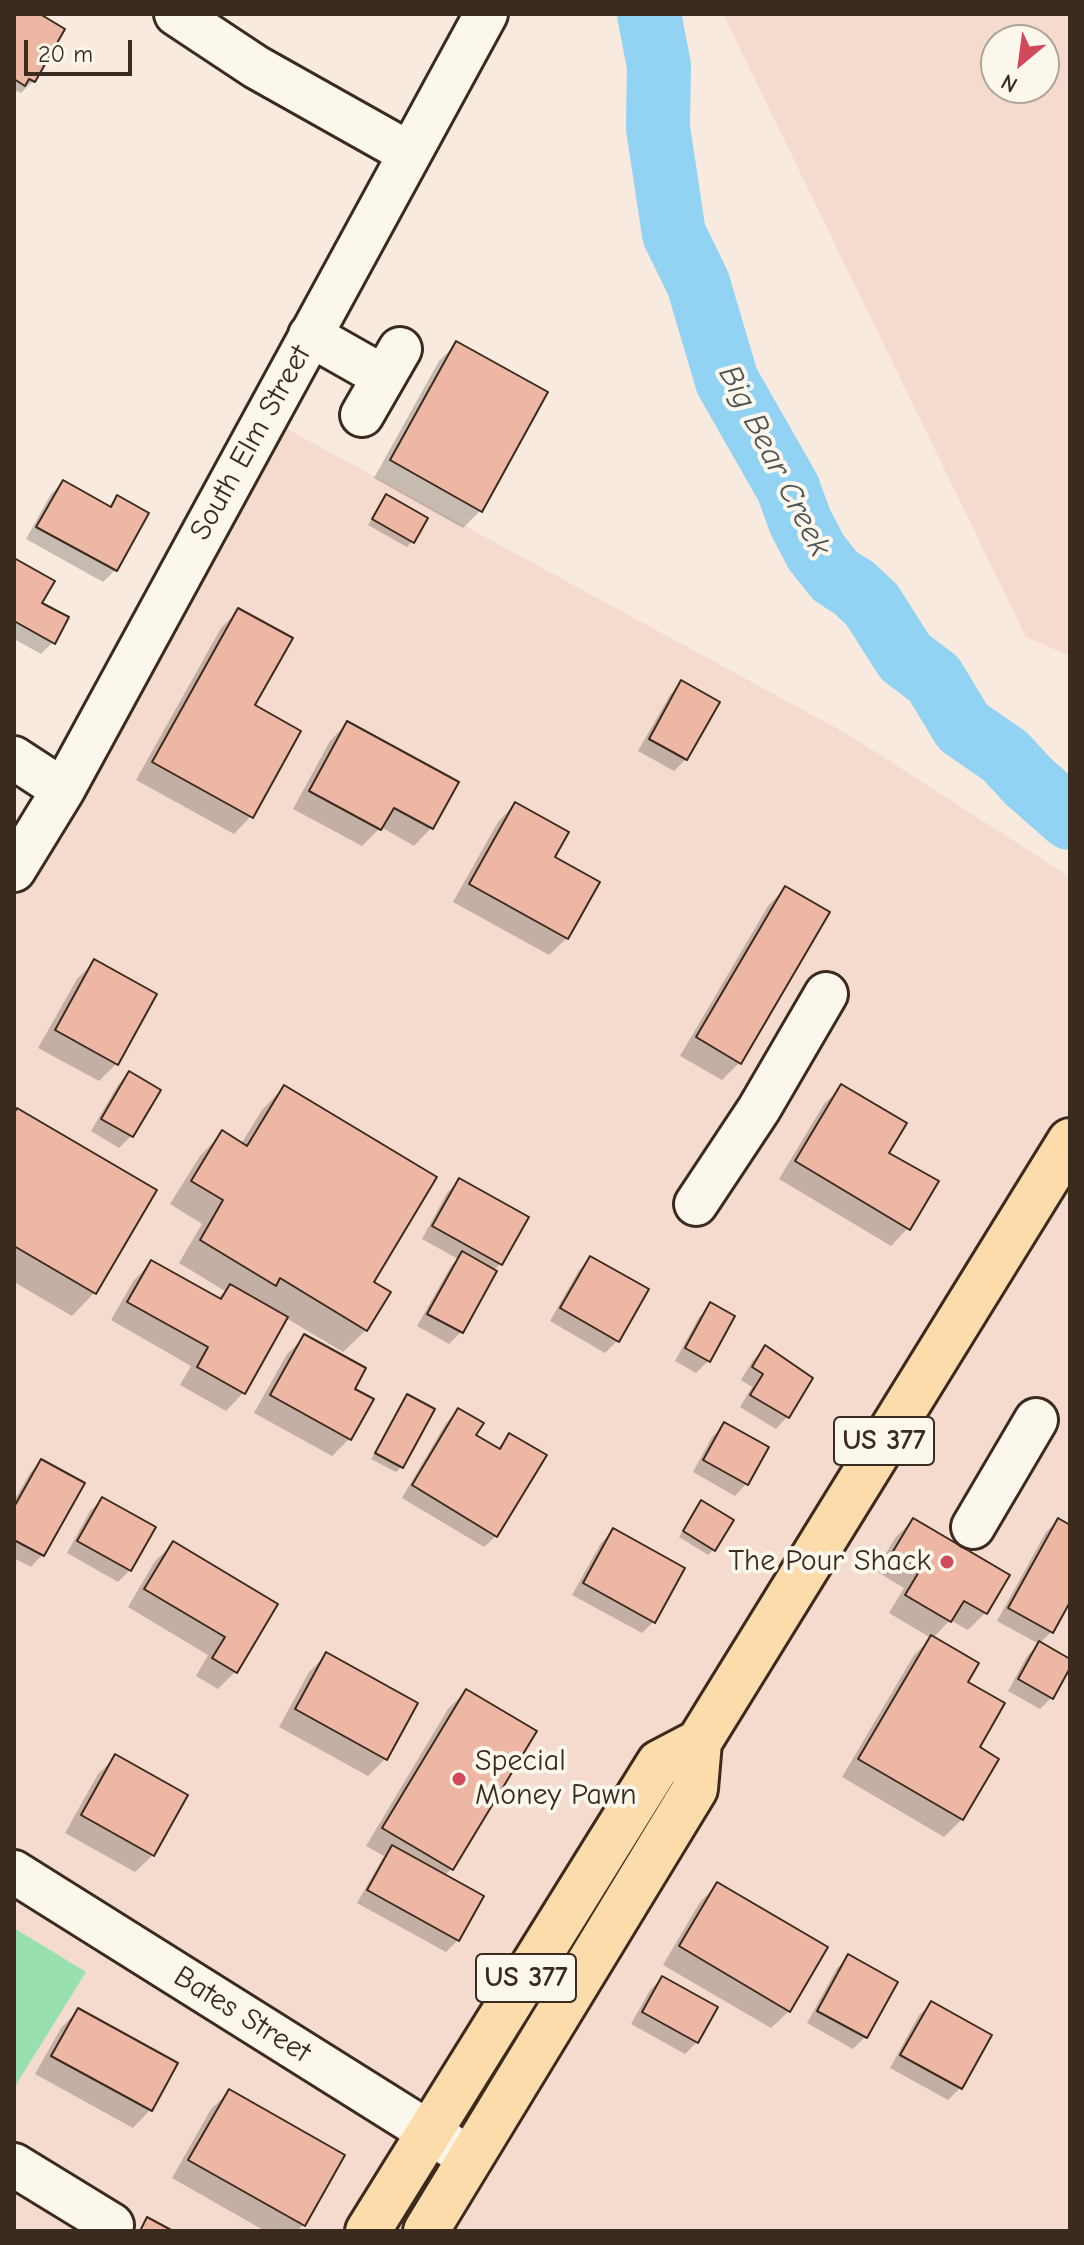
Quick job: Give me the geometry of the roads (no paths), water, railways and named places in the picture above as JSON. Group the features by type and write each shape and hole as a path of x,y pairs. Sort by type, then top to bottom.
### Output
{"main road":[{"name":"US 377","path":"426,2231 695,1789 699,1742 1070,1141"},
{"name":"US 377","path":"368,2231 659,1763 699,1742"}],"street":[{"path":"176,14 256,67 409,153"},
{"name":"South Elm Street","path":"14,870 63,790 486,14"},
{"path":"310,335 392,363 362,415"},
{"path":"14,758 63,790"},
{"path":"696,1204 759,1109 826,994"},
{"path":"973,1527 1036,1420"},
{"name":"Bates Street","path":"14,1872 470,2158"},
{"path":"14,2165 112,2225"}],"waterway":[{"name":"Big Bear Creek","path":"649,14 659,66 658,128 674,234 698,283 727,381 788,488 816,552 835,576 872,605 905,657 934,679 963,727 1005,756 1070,818"}],"place":[{"name":"The Pour Shack","path":"947,1562"},
{"name":"Special Money Pawn","path":"459,1779"}]}
